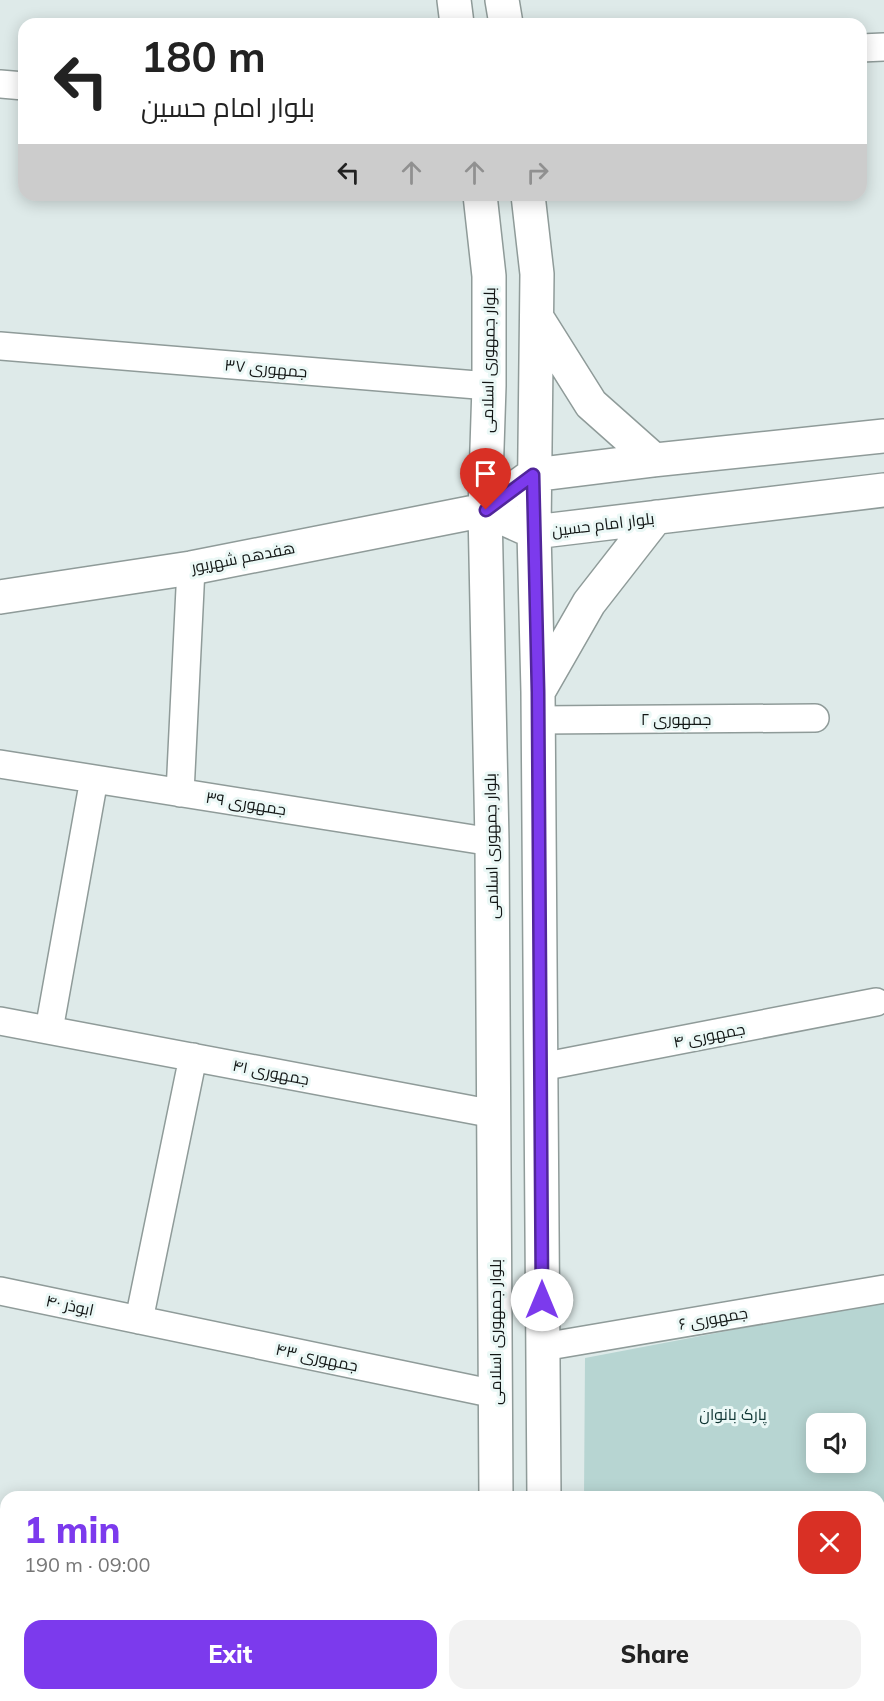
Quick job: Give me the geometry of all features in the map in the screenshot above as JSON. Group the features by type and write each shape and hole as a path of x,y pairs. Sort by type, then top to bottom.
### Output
{"street":[{"path":"454,0 456,18"},
{"path":"502,0 505,18"},
{"path":"867,48 884,47"},
{"name":"بلوار جمهوری اسلامی","path":"481,201 489,276 486,510 492,842 496,1491"},
{"path":"529,201 537,274 533,475 538,706 544,1491"},
{"path":"537,318 591,404 654,460"},
{"name":"جمهوری ۳۷","path":"0,346 489,386"},
{"path":"486,510 533,475 884,436"},
{"name":"بلوار امام حسین","path":"486,510 534,532 884,490"},
{"name":"هفدهم شهریور","path":"0,597 191,568 486,510"},
{"path":"538,706 589,603 656,518"},
{"path":"180,793 191,568"},
{"name":"جمهوری ۲","path":"538,706 814,718"},
{"name":"جمهوری ۳۹","path":"0,764 492,842"},
{"path":"49,1030 94,779"},
{"name":"جمهوری ۴","path":"541,1067 876,1002"},
{"name":"جمهوری ۴۱","path":"0,1021 494,1114"},
{"path":"139,1320 193,1057"},
{"name":"جمهوری ۶","path":"543,1347 884,1289"},
{"name":"ابوذر ۴۰","path":"0,1291 139,1320"},
{"name":"جمهوری ۴۳","path":"139,1320 495,1394"}],"green space":[{"name":"پارک بانوان","path":"884,1301 884,1491 584,1491 585,1358"}],"route":[{"path":"486,510 533,475 538,692 542,1300"}]}
